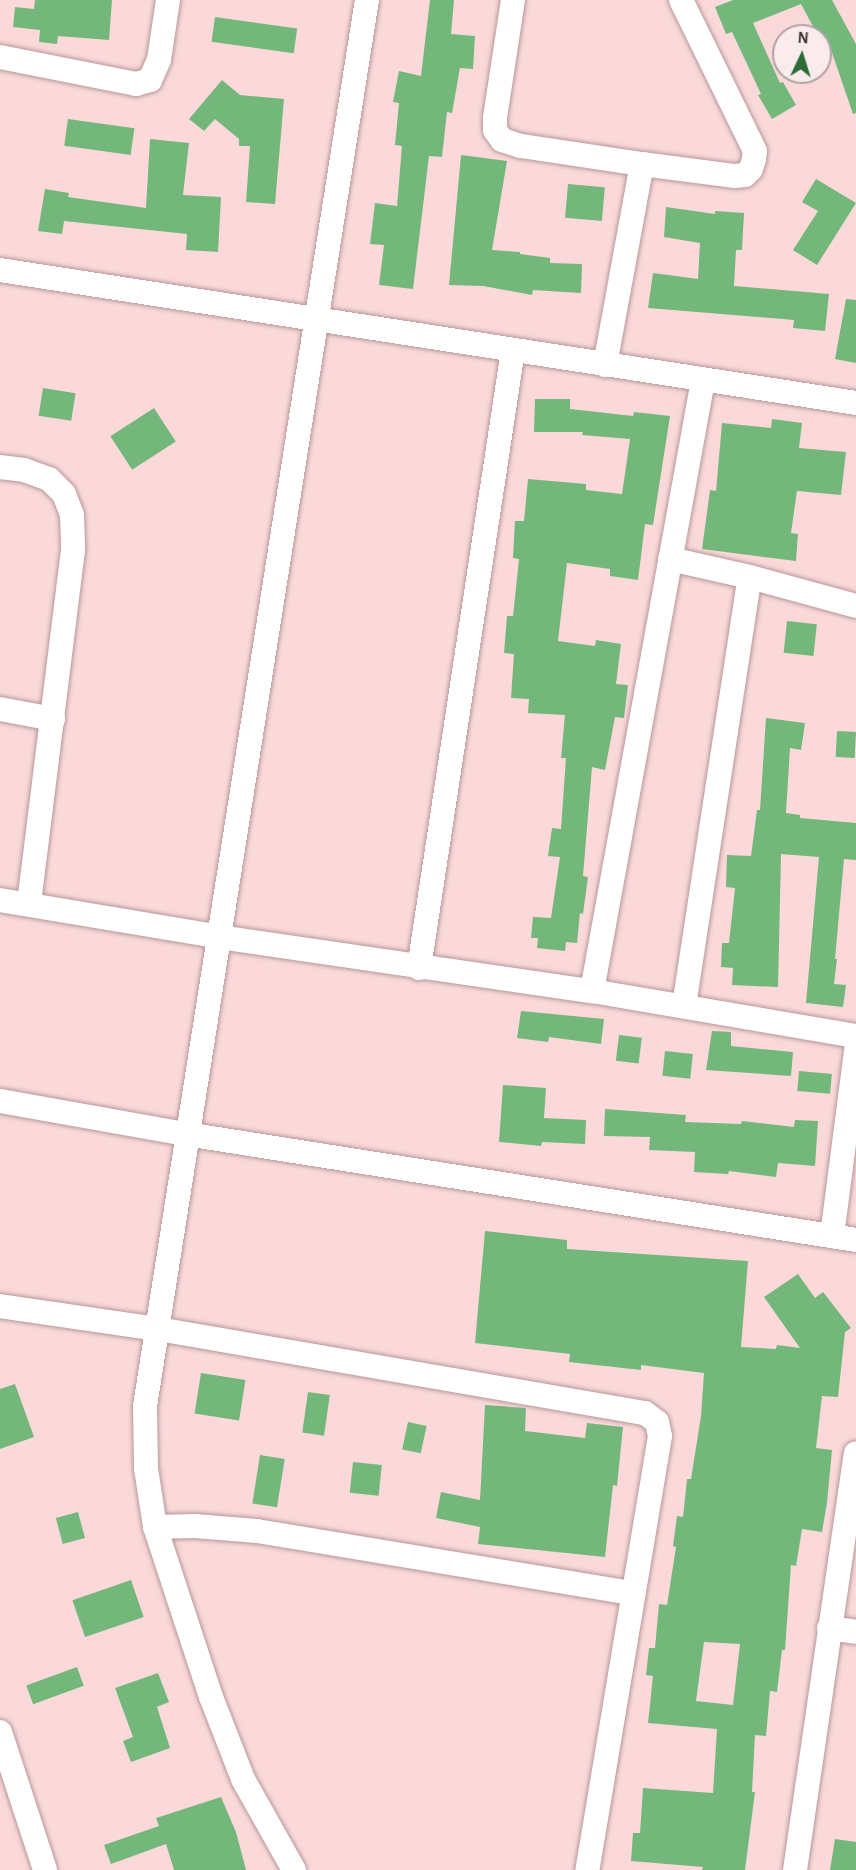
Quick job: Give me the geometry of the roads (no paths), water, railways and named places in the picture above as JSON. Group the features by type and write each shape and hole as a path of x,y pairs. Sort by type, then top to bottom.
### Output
{"street":[{"path":"0,57 135,84 150,80 159,60 168,0"},
{"path":"294,1870 243,1779 211,1697 155,1527 146,1468 145,1406 186,1134 220,938 367,0"},
{"path":"513,0 495,117 495,130 502,140 521,146 642,164 735,176 745,175 754,159 755,151 681,0"},
{"path":"604,364 642,164"},
{"path":"0,270 856,403"},
{"path":"419,968 513,350"},
{"path":"592,992 703,380"},
{"path":"0,467 24,470 49,479 64,494 72,515 73,550 29,904"},
{"path":"670,559 750,577 856,606"},
{"path":"684,1006 750,577"},
{"path":"0,709 53,719"},
{"path":"0,900 220,938 684,1006 856,1036"},
{"path":"832,1236 856,1050"},
{"path":"0,1101 186,1134 856,1240"},
{"path":"0,1306 158,1329 645,1413 657,1422 660,1436 587,1870"},
{"path":"795,1870 856,1453"},
{"path":"155,1527 195,1526 257,1531 632,1593"},
{"path":"829,1628 856,1632"},
{"path":"0,1731 45,1870"}]}
